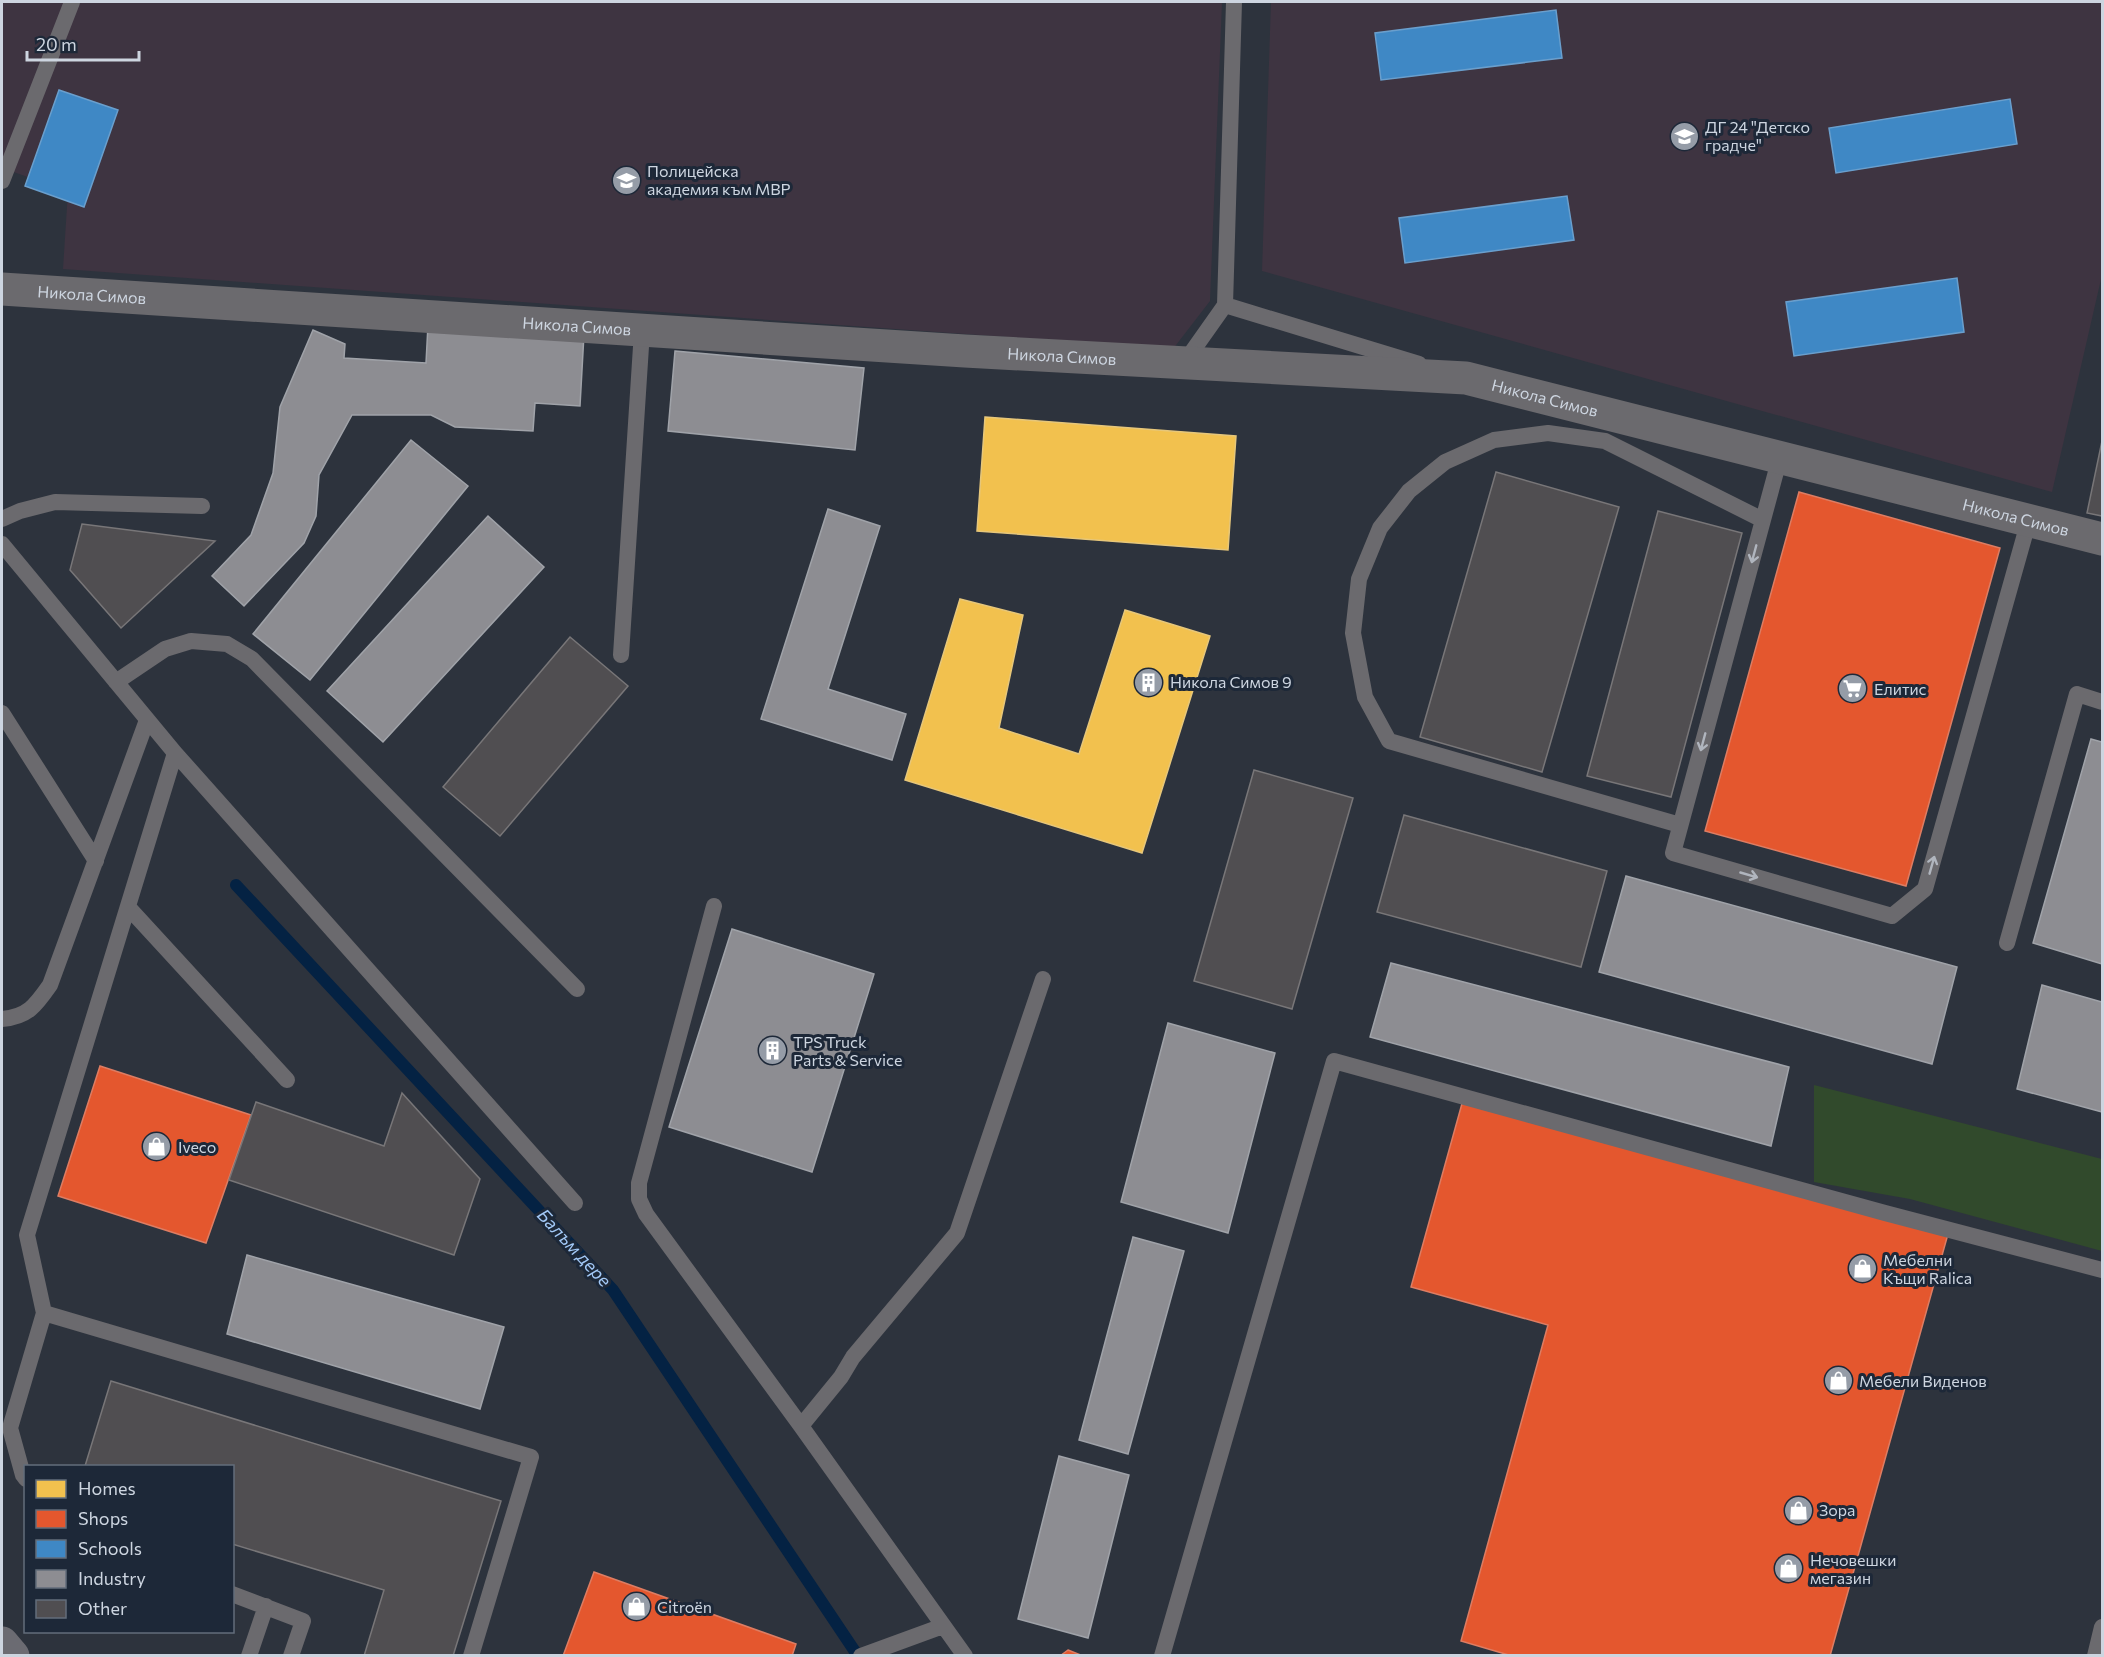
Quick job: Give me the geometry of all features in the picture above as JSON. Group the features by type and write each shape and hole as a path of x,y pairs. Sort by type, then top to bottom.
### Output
{"main road":[{"path":"2,1643 13,1656"}],"street":[{"name":"Никола Симов","path":"2,289 1183,364 1466,378 2103,539"}],"lane":[{"path":"2,180 72,2"},
{"path":"1183,364 1225,305 1234,2"},
{"path":"1225,305 1466,378"},
{"path":"621,655 642,331"},
{"path":"1680,825 1389,741 1365,697 1353,633 1359,579 1380,528 1409,491 1445,462 1494,440 1548,433 1605,441 1763,520"},
{"path":"1780,457 1672,853 1892,916 1925,889 2029,520"},
{"path":"2,519 20,511 55,502 202,506"},
{"path":"2,544 175,753 575,1203"},
{"path":"116,682 165,649 191,642 227,644 252,659 577,989"},
{"path":"2007,943 2077,694 2103,702"},
{"path":"2,713 96,861"},
{"path":"2,1019 21,1017 37,1004 50,985 147,720"},
{"path":"24,1476 10,1428 44,1313 27,1235 175,753"},
{"path":"714,906 639,1183 639,1199 646,1214 801,1426 964,1656"},
{"path":"128,907 287,1080"},
{"path":"801,1426 841,1377 854,1357 957,1233 1043,979"},
{"path":"1162,1656 1334,1060 1873,1210 2103,1270"},
{"path":"44,1313 531,1457 471,1656"},
{"path":"234,1595 303,1621 291,1656"},
{"path":"249,1656 266,1606"},
{"path":"861,1656 943,1626"},
{"path":"2095,1656 2103,1626"}],"shaded area":[{"name":"Полицейска академия към МВР","path":"2,2 1222,2 1210,301 1173,349 63,269 68,191 2,168"},
{"name":"ДГ 24 \"Детско градче\"","path":"1271,2 2102,2 2102,275 2052,492 1262,271"}],"green space":[{"path":"1814,1085 2102,1159 2102,1251 1910,1199 1814,1182"}],"building: Homes":[{"path":"985,417 1236,436 1228,550 977,531"},
{"name":"Никола Симов 9","path":"960,599 1023,615 999,728 1079,754 1125,610 1210,636 1142,853 905,780"}],"building: Shops":[{"name":"Елитис","path":"1799,492 2000,548 1906,886 1705,831"},
{"name":"Iveco","path":"100,1066 251,1115 206,1243 58,1196"},
{"path":"1463,1100 1948,1234 1830,1656 1512,1656 1461,1641 1548,1325 1411,1287"},
{"name":"Citroën","path":"594,1572 796,1644 792,1656 563,1656"},
{"path":"1068,1650 1083,1656 1060,1656"}],"building: Schools":[{"path":"1556,10 1562,58 1381,80 1375,33"},
{"path":"59,90 118,110 84,207 25,186"},
{"path":"2010,99 2017,144 1836,173 1829,128"},
{"path":"1567,196 1574,240 1405,263 1399,218"},
{"path":"1957,278 1964,332 1794,356 1786,302"}],"building: Industry":[{"path":"428,325 584,334 580,406 535,403 533,431 455,427 431,415 352,415 319,475 316,516 304,543 244,606 212,576 251,535 273,473 280,407 313,330 345,344 344,358 426,363"},
{"path":"675,351 864,368 855,450 668,431"},
{"path":"411,440 468,486 310,680 253,634"},
{"path":"828,509 880,526 828,689 906,714 892,760 761,719"},
{"path":"488,516 544,567 383,742 327,691"},
{"path":"2091,739 2102,742 2102,964 2033,943"},
{"path":"1626,876 1957,967 1932,1064 1599,972"},
{"name":"TPS Truck Parts & Service","path":"732,929 874,974 812,1172 669,1127"},
{"path":"1391,963 1789,1067 1771,1146 1370,1037"},
{"path":"2042,985 2102,1002 2102,1112 2017,1089"},
{"path":"1168,1023 1275,1053 1228,1233 1121,1202"},
{"path":"1133,1237 1184,1251 1128,1454 1079,1440"},
{"path":"247,1255 504,1327 480,1409 227,1334"},
{"path":"1059,1456 1129,1475 1088,1638 1018,1619"}],"building: Other":[{"path":"2102,441 2102,516 2087,513"},
{"path":"1496,472 1619,507 1542,772 1420,737"},
{"path":"1658,511 1742,533 1671,797 1587,776"},
{"path":"82,524 215,541 121,628 70,570"},
{"path":"570,637 628,686 500,836 443,787"},
{"path":"1254,770 1353,798 1292,1009 1194,981"},
{"path":"1404,815 1607,871 1581,967 1377,912"},
{"path":"402,1093 480,1179 454,1255 229,1180 256,1102 384,1146"},
{"path":"111,1381 501,1501 453,1656 364,1656 384,1590 234,1545 234,1465 85,1465"}],"waterway":[{"name":"Балъм дере","path":"236,885 613,1290 858,1656"}],"place":[{"name":"ДГ 24 \"Детско градче\"","path":"1684,136"},
{"name":"Полицейска академия към МВР","path":"626,180"},
{"name":"Никола Симов 9","path":"1149,682"},
{"name":"Елитис","path":"1853,689"},
{"name":"TPS Truck Parts & Service","path":"772,1051"},
{"name":"Iveco","path":"157,1147"},
{"name":"Мебелни Къщи Ralica","path":"1862,1269"},
{"name":"Мебели Виденов","path":"1838,1381"},
{"name":"Зора","path":"1798,1510"},
{"name":"Нечовешки мегазин","path":"1789,1569"},
{"name":"Citroën","path":"636,1607"}]}
